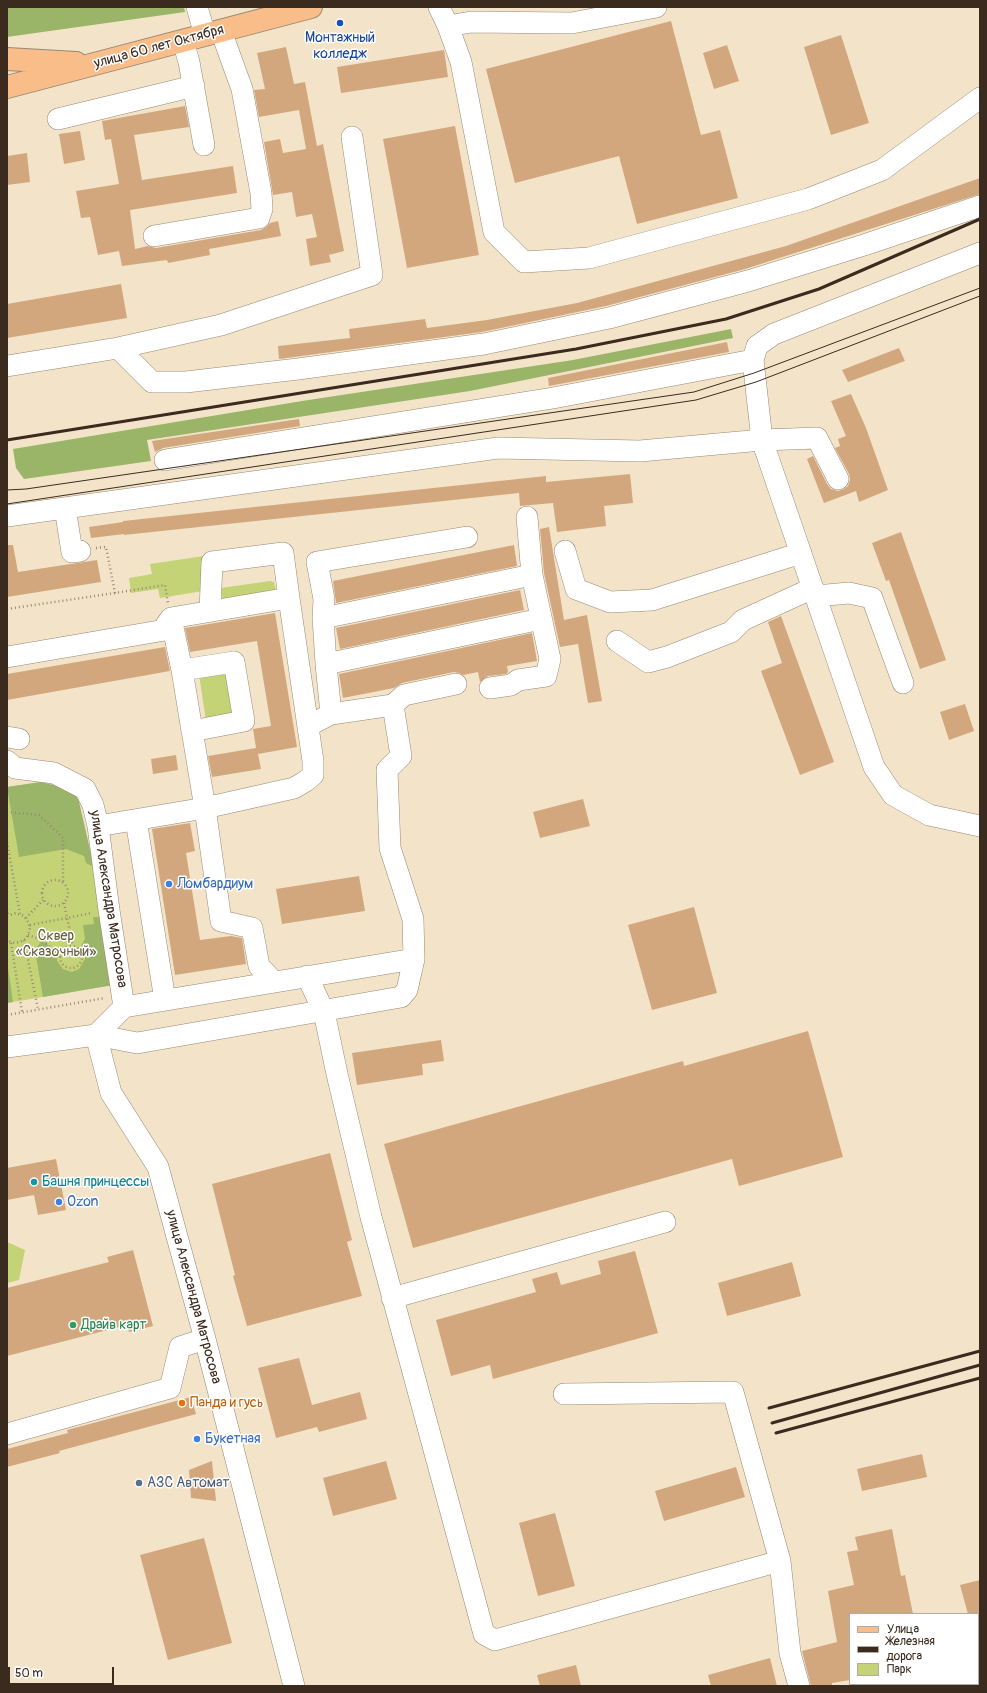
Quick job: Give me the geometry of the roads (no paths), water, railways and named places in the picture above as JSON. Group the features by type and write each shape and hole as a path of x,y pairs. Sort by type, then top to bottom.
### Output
{"main road":[{"name":"улица 60 лет Октября","path":"7,87 299,9"},
{"path":"7,59 54,61 91,65"}],"street":[{"path":"154,236 258,218 262,209 261,193 242,89 213,33 197,7"},
{"path":"439,7 448,26 461,62 494,232 524,262 589,258 808,199 882,170 980,98"},
{"path":"448,26 471,22 572,23 656,7"},
{"path":"183,40 194,86 204,145"},
{"path":"58,119 194,86"},
{"path":"7,366 118,348 221,325 372,275 352,137"},
{"path":"118,348 152,382 186,382 298,370 484,344 609,318 748,281 864,245 980,206"},
{"path":"980,253 774,334 757,346 753,360 762,440 874,767 893,795 929,815 980,826"},
{"path":"165,460 553,398 753,360"},
{"path":"7,516 498,448 640,451 762,440 817,438 838,479"},
{"path":"65,508 72,552 80,551"},
{"path":"490,688 511,685 518,680 546,676 550,659 532,575 527,517"},
{"path":"332,714 326,664 323,618 324,599 317,562 467,537"},
{"path":"565,551 576,588 610,602 652,600 801,553"},
{"path":"98,826 205,808 294,788 313,775 313,761 283,553 212,562 210,611"},
{"path":"323,618 532,575"},
{"path":"617,641 648,662 667,658 731,632 743,620 815,592 849,593 872,598 903,683"},
{"path":"7,657 126,634 165,630 166,624 171,618 289,598"},
{"path":"171,618 182,670 205,808 221,921 252,928 259,966 274,982"},
{"path":"326,664 541,619"},
{"path":"182,670 234,662 244,721 192,731"},
{"path":"308,726 332,714 393,705 404,695 456,684"},
{"path":"7,1048 96,1035 137,1043 324,1012 401,997 408,990 414,959 413,919 390,848 387,770 401,756 393,705"},
{"name":"улица Александра Матросова","path":"7,761 16,768 54,773 85,789 93,805 98,826 109,910 124,1001 96,1035 111,1093 158,1167 206,1339 294,1686"},
{"path":"136,820 165,1000"},
{"path":"124,1001 165,1000 414,959"},
{"path":"307,976 324,1012 337,1074 392,1298 484,1634 495,1640 780,1561"},
{"path":"392,1298 665,1222"},
{"path":"7,1434 170,1388 180,1347 206,1339"},
{"path":"564,1394 733,1392 780,1561 790,1653 799,1686"}],"tram line":[{"path":"7,490 26,489 694,392 754,373 980,288"},
{"path":"7,504 696,400 756,382 980,296"}],"railway":[{"path":"7,440 576,349 726,319 819,289 980,219"},
{"path":"769,1408 980,1351"},
{"path":"772,1423 980,1365"},
{"path":"776,1433 980,1378"}],"place":[{"name":"Монтажный колледж","path":"340,23"},
{"name":"Ломбардиум","path":"169,884"},
{"name":"Башня принцессы","path":"34,1182"},
{"name":"Ozon","path":"59,1202"},
{"name":"Драйв карт","path":"73,1325"},
{"name":"Панда и гусь","path":"182,1403"},
{"name":"Букетная","path":"197,1439"},
{"name":"АЗС Автомат","path":"139,1483"}],"park label":[{"name":"Сквер «Сказочный»","path":"56,944"}]}
